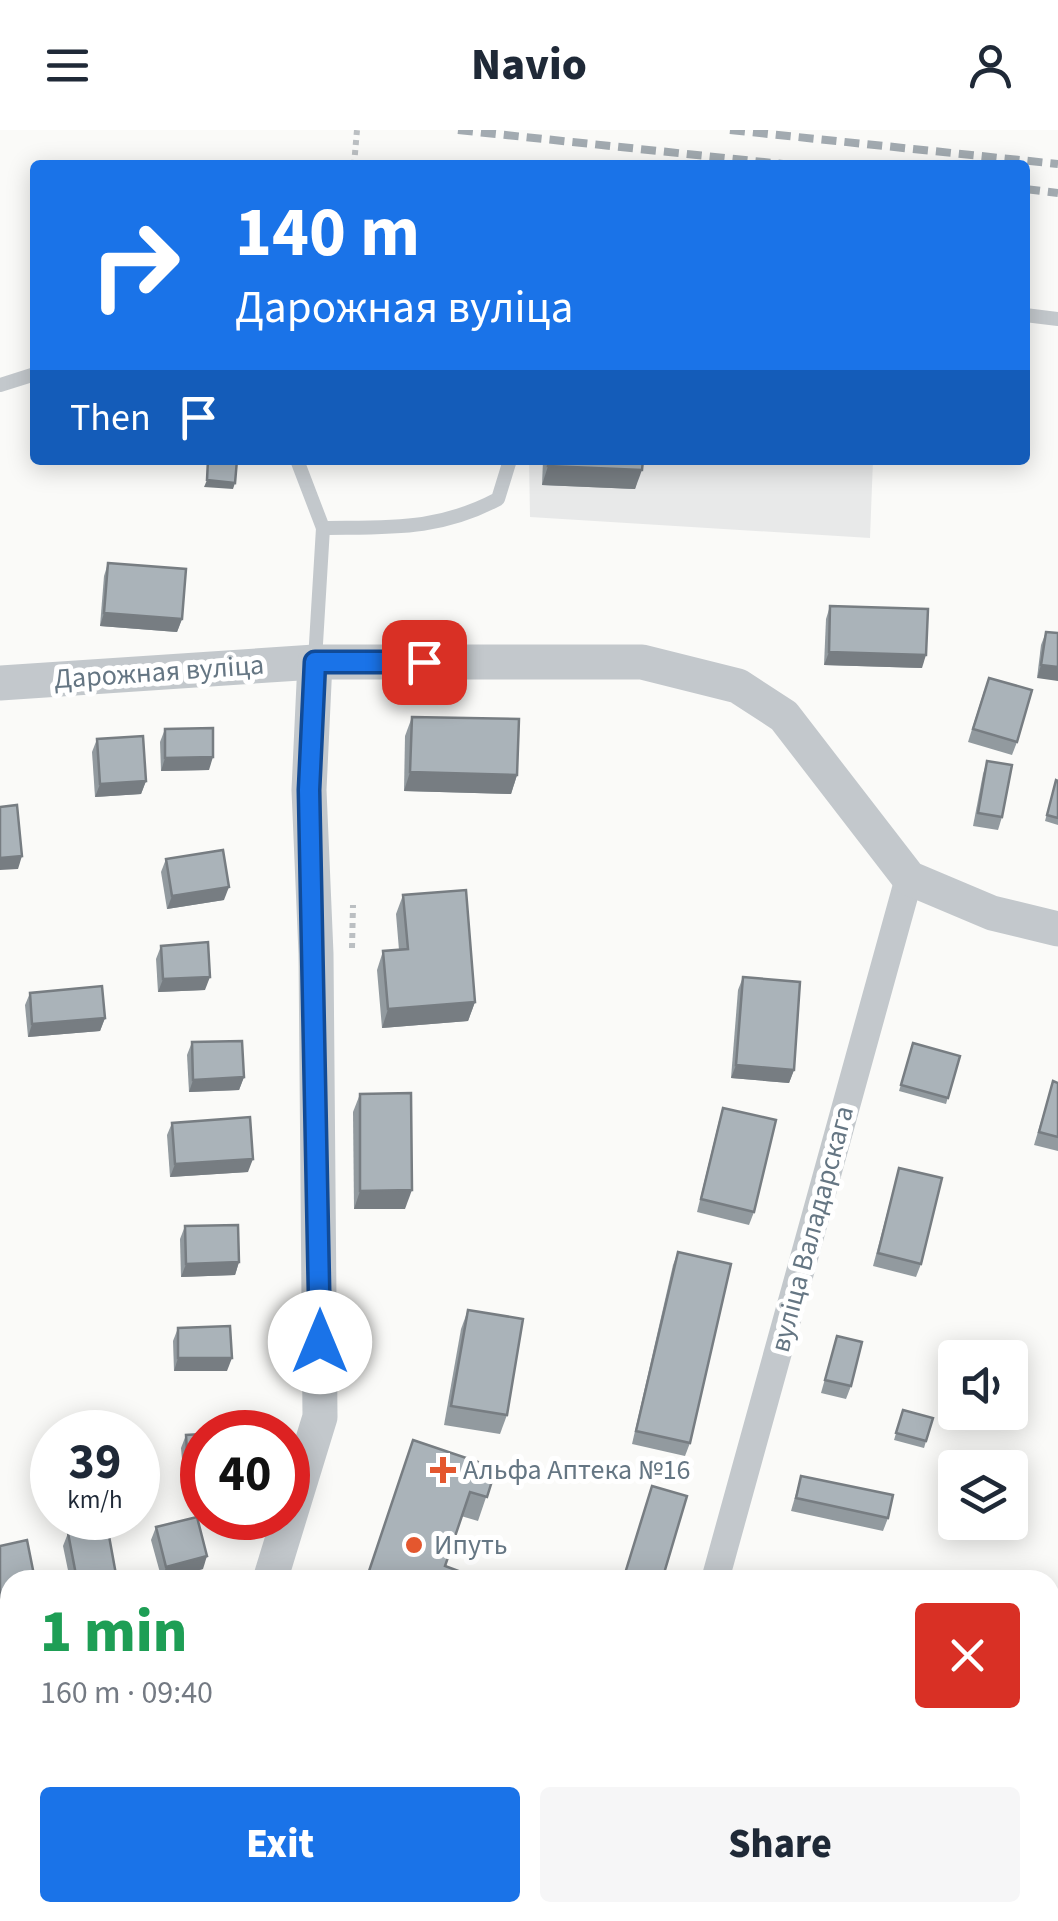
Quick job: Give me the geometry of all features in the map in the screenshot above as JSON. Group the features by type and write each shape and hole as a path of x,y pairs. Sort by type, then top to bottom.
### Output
{"street":[{"name":"Дарожная вуліца","path":"0,683 315,662 642,662 738,686 784,716 909,878 992,913 1058,929"},
{"path":"273,1570 320,1417 316,954 309,790 315,662"},
{"name":"вуліца Валадарскага","path":"719,1570 909,878"}],"lane":[{"path":"1030,316 1058,319"},
{"path":"0,386 30,376"},
{"path":"299,465 322,528 315,662"},
{"path":"322,528 414,526 462,518 498,499 508,465"}],"path":[{"path":"354,160 357,130"}],"shaded area":[{"path":"529,465 873,465 870,538 530,517"}],"building":[{"path":"208,465 237,465 235,483 207,480"},
{"path":"548,465 642,465 642,470"},
{"path":"108,563 186,569 182,619 104,613"},
{"path":"830,606 928,609 926,655 829,652"},
{"path":"1046,632 1058,633 1058,667 1041,665"},
{"path":"989,678 1032,690 1017,742 973,729"},
{"path":"412,717 519,719 517,775 410,772"},
{"path":"213,728 213,757 165,758 165,729"},
{"path":"143,736 146,781 100,784 97,739"},
{"path":"987,761 1012,765 1002,817 978,813"},
{"path":"1058,781 1058,818 1047,815"},
{"path":"17,805 22,856 0,858 0,807"},
{"path":"223,850 229,887 172,896 166,859"},
{"path":"466,890 475,1002 388,1009 383,951 408,949 403,895"},
{"path":"208,942 210,977 163,979 161,946"},
{"path":"743,977 800,982 794,1070 736,1065"},
{"path":"102,986 105,1018 32,1024 30,993"},
{"path":"242,1041 244,1077 193,1080 192,1042"},
{"path":"913,1043 960,1056 948,1098 901,1085"},
{"path":"1053,1081 1058,1083 1058,1137 1039,1132"},
{"path":"411,1093 412,1190 360,1191 360,1094"},
{"path":"723,1108 776,1120 754,1212 701,1199"},
{"path":"250,1117 253,1159 175,1164 172,1123"},
{"path":"899,1168 942,1178 921,1264 878,1253"},
{"path":"238,1225 239,1262 186,1264 185,1226"},
{"path":"678,1252 731,1264 690,1443 636,1431"},
{"path":"468,1310 523,1319 507,1415 451,1406"},
{"path":"230,1326 232,1358 178,1358 178,1328"},
{"path":"837,1336 862,1342 851,1386 825,1380"},
{"path":"903,1410 933,1418 926,1441 896,1433"},
{"name":"Ипуть","path":"413,1440 496,1468 487,1497 470,1492 445,1566 456,1570 369,1570"},
{"path":"801,1476 893,1495 888,1518 796,1498"},
{"path":"652,1486 687,1496 665,1570 626,1570"},
{"path":"180,1521 180,1540 203,1540 207,1556 166,1567 160,1526"},
{"path":"27,1540 33,1570 0,1570 0,1546"},
{"path":"69,1540 110,1540 115,1570 75,1570"}],"railway":[{"path":"458,130 744,160"},
{"path":"730,130 1019,160"},
{"path":"1030,161 1058,164"},
{"path":"1030,190 1058,193"}],"place":[{"name":"Альфа Аптека №16","path":"443,1470"},
{"name":"Ипуть","path":"414,1545"}],"route":[{"path":"320,1342 316,954 309,790 315,662 424,662"}]}
